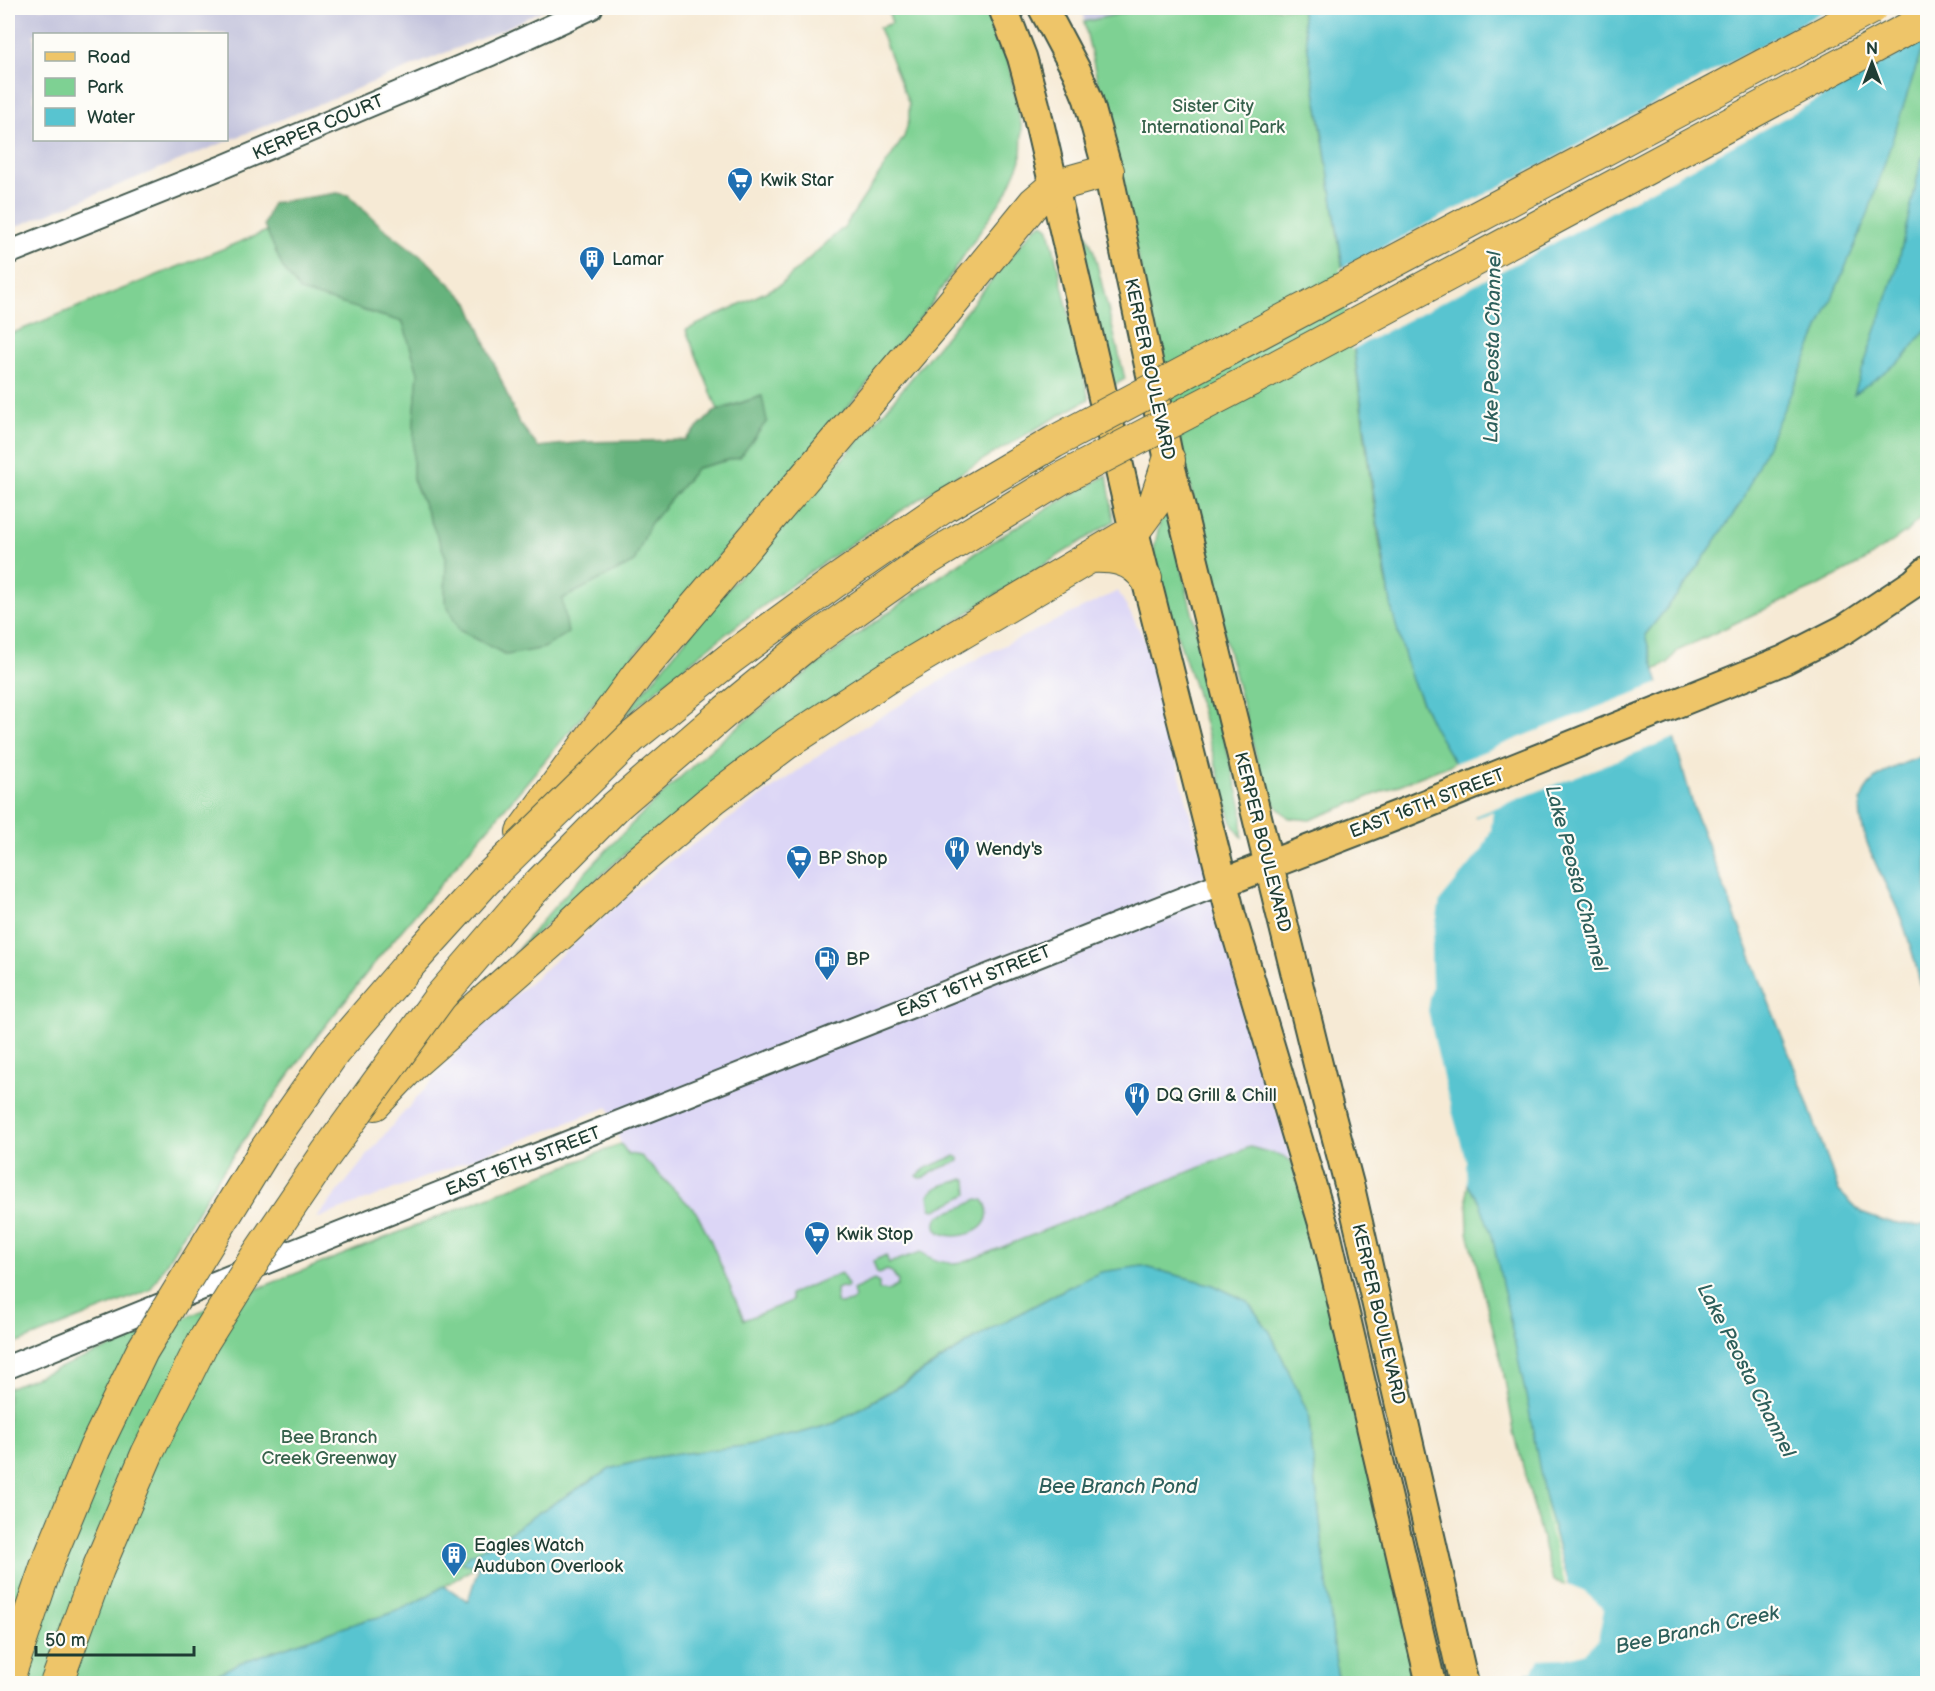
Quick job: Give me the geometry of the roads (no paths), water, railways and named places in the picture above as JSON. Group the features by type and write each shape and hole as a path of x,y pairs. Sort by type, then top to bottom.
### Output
{"highway":[{"path":"8,1679 56,1543 95,1448 142,1351 264,1152 334,1052 408,966 485,881 631,738 833,583 945,506 1054,442 1871,8"},
{"path":"56,1683 98,1569 147,1454 203,1342 258,1254 326,1154 440,997 526,897 616,806 805,646 925,561 1060,479 1281,364 1928,18"},
{"path":"485,881 638,674 946,311 1034,203 1054,186 1108,171"},
{"path":"326,1154 415,1062 635,865 713,799 806,730 891,675 1134,531 1155,502 1169,460"},
{"path":"1090,557 1122,558 1134,564 1146,578"}],"main road":[{"name":"KERPER BOULEVARD","path":"1003,8 1022,57 1035,105 1134,531 1222,883 1327,1237 1431,1683"},
{"name":"KERPER BOULEVARD","path":"1043,8 1077,72 1088,99 1108,171 1169,460 1351,1192 1464,1683"},
{"name":"EAST 16TH STREET","path":"1222,883 1706,693 1784,660 1845,629 1914,583 1928,570"}],"street":[{"name":"KERPER COURT","path":"8,253 210,172 491,54 591,8"},
{"name":"EAST 16TH STREET","path":"8,1367 1222,883"}],"water":[{"path":"1301,8 1927,8 1927,34 1867,217 1796,382 1741,503 1689,580 1645,635 1696,816 1797,1074 1839,1191 1861,1213 1883,1221 1918,1226 1927,1224 1927,1683 1528,1683 1526,1671 1530,1660 1568,1649 1581,1630 1544,1494 1529,1410 1492,1236 1480,1203 1460,1174 1435,1091 1416,920 1457,865 1477,830 1476,819 1455,763 1434,728 1412,680 1393,615 1377,518 1343,267"},
{"path":"1922,157 1928,161 1927,328 1904,358 1854,394 1897,268"},
{"path":"1927,754 1927,1010 1906,932 1865,838 1861,821 1861,805 1865,791 1877,778 1893,768"},
{"name":"Bee Branch Pond","path":"1142,1266 1213,1285 1247,1301 1270,1332 1308,1413 1338,1683 200,1683 239,1663 397,1611 444,1586 468,1601 479,1566 462,1563 469,1555 495,1543 538,1513 610,1469 654,1457 743,1446 835,1423 905,1383 987,1331 1069,1287 1101,1272"}],"place":[{"name":"Kwik Star","path":"740,203"},
{"name":"Lamar","path":"592,282"},
{"name":"Wendy's","path":"957,872"},
{"name":"BP Shop","path":"799,881"},
{"name":"BP","path":"827,982"},
{"name":"DQ Grill & Chill","path":"1137,1118"},
{"name":"Kwik Stop","path":"817,1257"},
{"name":"Eagles Watch Audubon Overlook","path":"454,1578"}],"park label":[{"name":"Sister City International Park","path":"1213,116"},
{"name":"Bee Branch Creek Greenway","path":"329,1447"}],"water label":[{"name":"Lake Peosta Channel","path":"1492,347"},
{"name":"Lake Peosta Channel","path":"1577,878"},
{"name":"Lake Peosta Channel","path":"1747,1370"},
{"name":"Bee Branch Creek","path":"1697,1629"}]}
